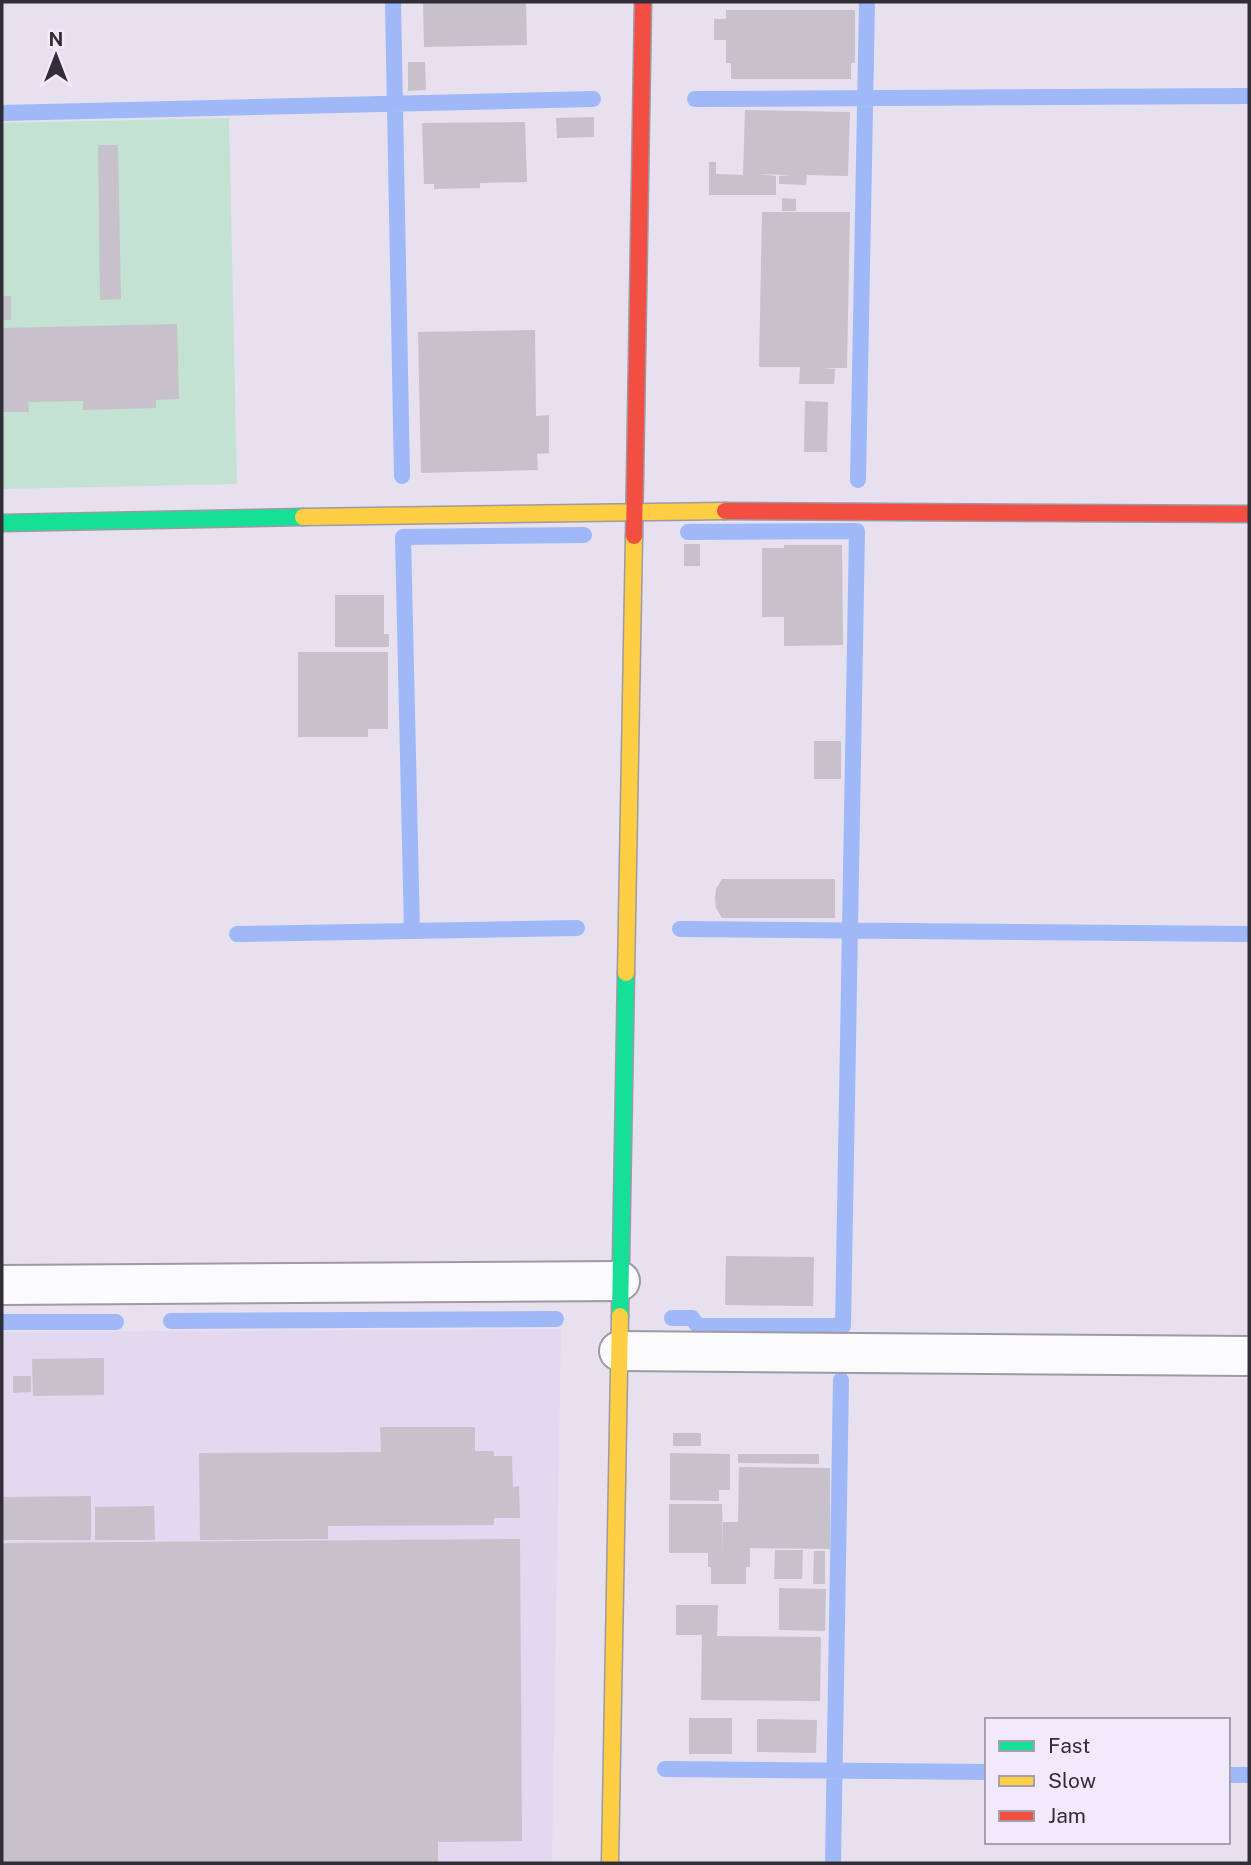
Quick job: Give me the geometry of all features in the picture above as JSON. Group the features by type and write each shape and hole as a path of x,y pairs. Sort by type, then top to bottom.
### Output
{"street":[{"path":"610,1863 643,2"},
{"path":"2,523 634,511 1249,514"},
{"path":"2,1285 620,1281"},
{"path":"619,1350 1249,1356"}],"shaded area":[{"path":"561,1329 552,1863 2,1863 2,1332"}],"green space":[{"path":"229,118 237,484 2,489 2,123"}],"building":[{"path":"423,2 526,2 527,45 424,47"},
{"path":"726,10 855,10 855,63 851,63 851,79 731,79 731,63 726,63 726,40 714,40 714,19 726,19"},
{"path":"408,62 425,62 426,90 408,91"},
{"path":"745,110 850,112 848,176 807,175 806,185 779,184 779,176 791,175 756,174 776,176 776,195 709,195 709,162 716,162 716,174 743,175"},
{"path":"594,117 594,137 557,138 556,118"},
{"path":"525,122 527,182 480,183 480,188 434,189 434,184 424,184 422,123"},
{"path":"98,145 118,145 121,299 100,300"},
{"path":"782,198 796,199 796,211 782,211"},
{"path":"762,212 850,212 847,368 820,368 835,369 834,384 799,384 800,367 759,367"},
{"path":"2,296 11,296 11,320 2,320"},
{"path":"177,324 179,399 156,400 156,408 83,410 83,401 28,402 29,412 2,412 2,328"},
{"path":"535,330 536,416 549,415 549,453 537,454 538,470 421,473 418,332"},
{"path":"805,401 828,402 827,452 804,452"},
{"path":"684,544 700,544 700,566 684,566"},
{"path":"784,545 842,545 843,645 784,646 784,617 762,617 762,548 784,548"},
{"path":"335,595 384,595 384,634 389,634 389,647 335,647"},
{"path":"298,652 388,652 388,729 368,729 368,737 298,737"},
{"path":"814,741 841,741 841,779 814,779"},
{"path":"722,879 835,879 835,918 722,918 716,908 715,899 716,889"},
{"path":"726,1256 814,1257 813,1306 725,1305"},
{"path":"104,1358 104,1395 33,1396 32,1359"},
{"path":"13,1376 31,1376 31,1392 13,1393"},
{"path":"380,1427 475,1427 475,1451 494,1451 494,1456 512,1456 513,1487 519,1486 520,1518 494,1518 494,1525 328,1526 328,1539 200,1540 199,1453 381,1452"},
{"path":"673,1433 701,1433 701,1446 673,1446"},
{"path":"670,1453 730,1454 730,1490 719,1490 719,1501 670,1500"},
{"path":"738,1454 819,1454 819,1464 738,1463"},
{"path":"739,1467 830,1468 830,1549 750,1548 746,1584 711,1584 708,1553 669,1553 669,1504 722,1504 723,1554 723,1522 738,1522"},
{"path":"91,1496 91,1540 2,1540 2,1497"},
{"path":"154,1506 155,1540 95,1540 95,1507"},
{"path":"520,1539 522,1841 438,1842 438,1863 2,1863 2,1543"},
{"path":"775,1550 803,1550 802,1579 774,1579"},
{"path":"814,1551 825,1551 825,1584 813,1584"},
{"path":"779,1588 826,1589 825,1631 779,1630"},
{"path":"676,1605 718,1605 717,1636 821,1637 820,1701 701,1700 702,1635 676,1635"},
{"path":"689,1718 732,1718 732,1754 689,1754"},
{"path":"757,1719 817,1720 816,1753 757,1752"}],"waterway":[{"path":"393,2 402,476"},
{"path":"858,480 867,2"},
{"path":"695,99 1249,96"},
{"path":"2,113 593,99"},
{"path":"672,1318 692,1318 698,1326 843,1326 857,531 688,532"},
{"path":"412,931 403,537 584,535"},
{"path":"237,934 577,928"},
{"path":"680,929 1249,934"},
{"path":"171,1321 556,1319"},
{"path":"2,1322 116,1322"},
{"path":"833,1863 841,1380"},
{"path":"665,1769 985,1772"},
{"path":"1230,1775 1249,1775"}],"traffic: fast":[{"path":"2,523 303,517"},
{"path":"620,1316 626,973"}],"traffic: slow":[{"path":"303,517 725,511"},
{"path":"626,973 634,536"},
{"path":"610,1863 620,1316"}],"traffic: jam":[{"path":"634,536 643,2"},
{"path":"725,511 1249,514"}]}
